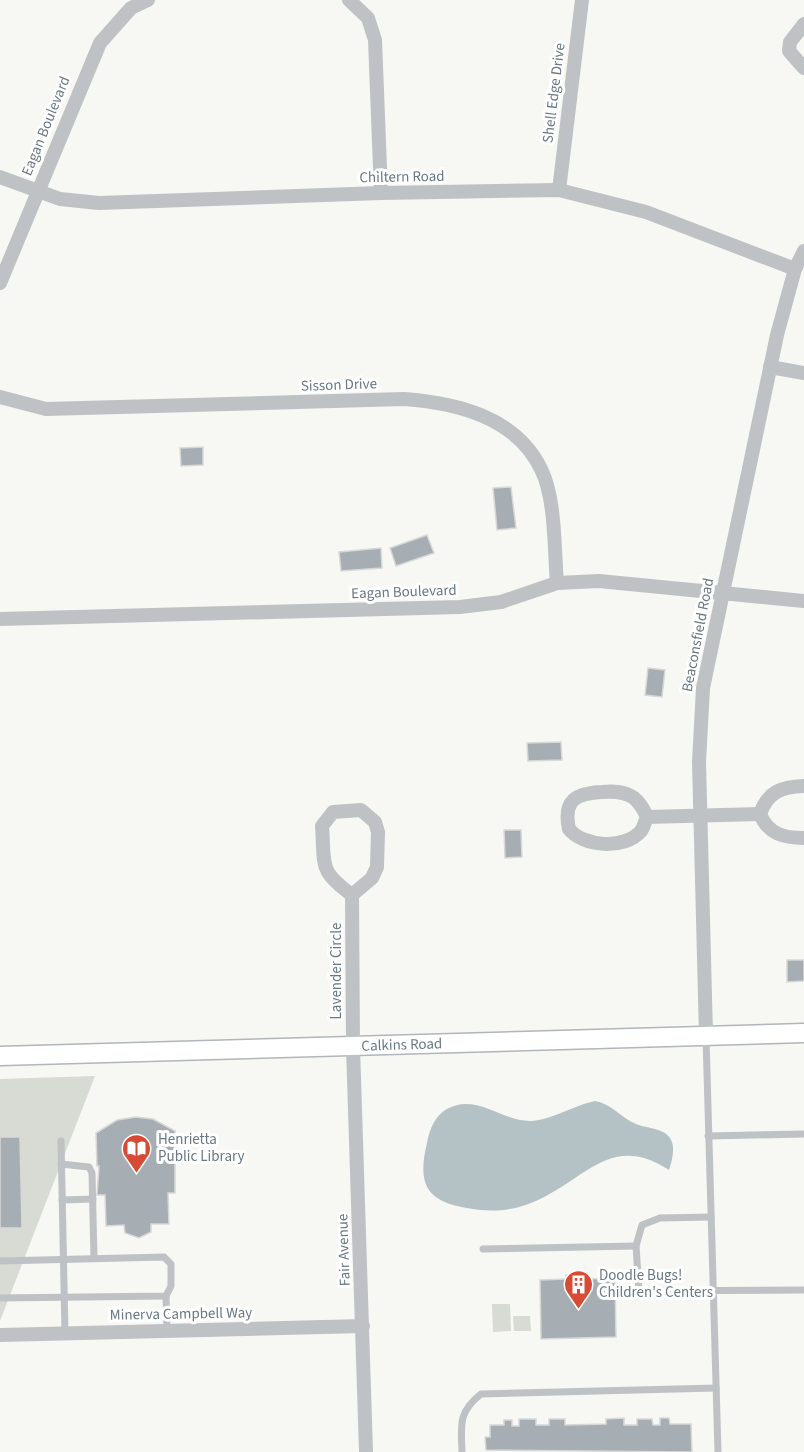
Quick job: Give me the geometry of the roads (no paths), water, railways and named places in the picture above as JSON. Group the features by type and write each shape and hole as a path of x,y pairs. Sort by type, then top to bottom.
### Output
{"main road":[{"name":"Calkins Road","path":"0,1056 804,1033"}],"street":[{"name":"Eagan Boulevard","path":"0,283 100,43 131,8 148,0"},
{"path":"349,0 368,18 375,40 381,193"},
{"name":"Shell Edge Drive","path":"559,190 582,0"},
{"path":"804,24 790,42 789,51 793,59 804,68"},
{"name":"Chiltern Road","path":"0,177 60,199 99,203 381,193 559,190 646,212 795,269"},
{"name":"Beaconsfield Road","path":"706,1035 699,732 703,688 770,367 795,269 804,251"},
{"path":"770,367 804,373"},
{"name":"Sisson Drive","path":"0,397 46,409 405,399 460,407 485,416 508,430 527,447 542,469 549,494 557,583"},
{"name":"Eagan Boulevard","path":"0,619 460,607 501,602 557,583 599,581 804,601"},
{"path":"804,786 778,789 765,801 760,814 764,824 774,832 787,838 804,838"},
{"path":"616,791 634,798 647,817 641,831 624,842 591,843 582,841 570,829 567,810 572,802 586,792 616,791"},
{"path":"361,810 370,815 378,832 377,867 372,878 352,895 329,877 325,868 322,826 333,812 361,810"},
{"path":"647,817 760,814"},
{"name":"Lavender Circle","path":"352,895 353,1047"},
{"name":"Fair Avenue","path":"353,1047 366,1452"},
{"name":"Minerva Campbell Way","path":"0,1335 363,1326"}],"lane":[{"path":"706,1035 718,1452"},
{"path":"708,1136 804,1134"},
{"path":"61,1141 65,1333"},
{"path":"61,1164 89,1167 92,1173 94,1258"},
{"path":"62,1200 93,1199"},
{"path":"711,1217 660,1218 642,1226 636,1245 639,1290 804,1290"},
{"path":"483,1249 636,1245"},
{"path":"0,1260 164,1257 171,1264 171,1286 166,1296 167,1331"},
{"path":"0,1298 166,1296"},
{"path":"462,1452 461,1421 468,1404 482,1394 716,1388"}],"place":[{"name":"Henrietta Public Library","path":"137,1174"},
{"name":"Doodle Bugs! Children's Centers","path":"578,1310"}]}
